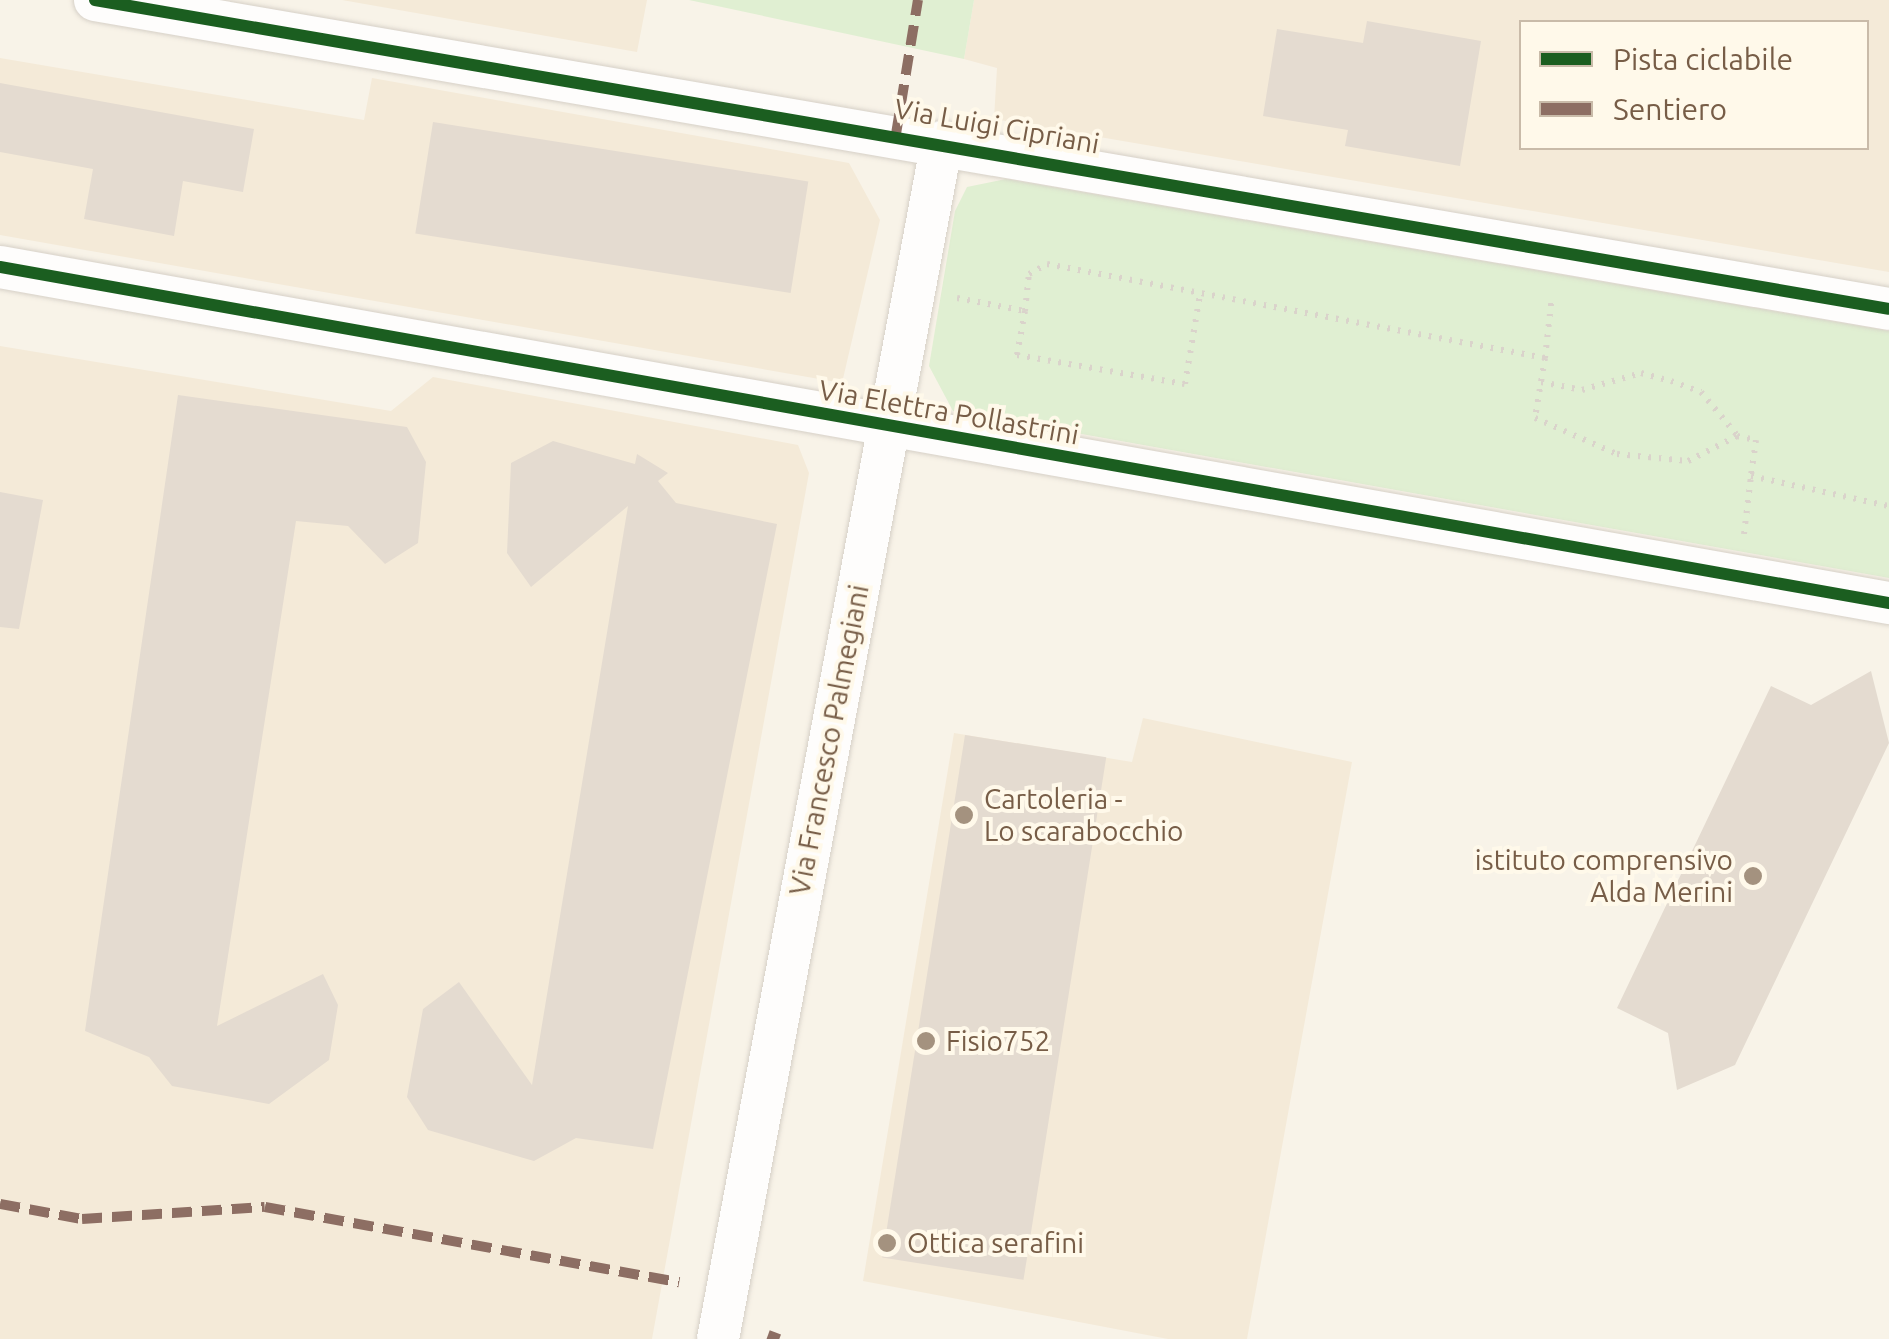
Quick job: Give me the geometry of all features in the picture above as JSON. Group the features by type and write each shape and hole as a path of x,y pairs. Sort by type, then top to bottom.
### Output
{"street":[{"name":"Via Luigi Cipriani","path":"95,0 942,142 1889,309"},
{"name":"Via Francesco Palmegiani","path":"718,1339 942,142"},
{"name":"Via Elettra Pollastrini","path":"0,268 1889,603"}],"path":[{"path":"1200,294 1186,384 1018,355 1029,274 1047,264 1545,358"},
{"path":"1555,274 1535,418 1617,454 1688,462 1737,436"},
{"path":"941,295 1025,311"},
{"path":"1541,382 1582,390 1623,375 1671,380 1701,392 1737,436 1756,440 1742,552"},
{"path":"1750,476 1889,506"}],"shaded area":[{"path":"342,0 647,0 637,52"},
{"path":"974,0 1889,0 1889,272 994,119 997,68 964,59"},
{"path":"0,58 364,120 372,78 849,163 880,220 842,383 0,235"},
{"path":"0,346 391,411 433,377 798,445 809,473 652,1339 0,1339"},
{"path":"1143,718 1352,762 1247,1339 1168,1339 863,1281 954,733 1132,762"}],"green space":[{"path":"689,0 974,0 964,59"},
{"path":"1006,179 1889,331 1889,578 953,411 929,366 955,211 967,187"}],"building":[{"path":"1367,21 1481,41 1460,166 1345,146 1348,130 1263,116 1277,29 1363,43"},
{"path":"0,83 254,129 243,192 183,181 174,236 84,219 93,169 0,152"},
{"path":"433,122 808,181 791,293 415,234"},
{"path":"178,395 407,427 426,462 418,543 385,564 348,526 296,521 217,1026 323,974 338,1005 329,1060 269,1104 172,1086 149,1057 85,1031"},
{"path":"553,441 635,464 637,454 668,473 658,481 676,503 777,524 653,1149 576,1138 534,1161 428,1130 407,1097 423,1009 459,982 532,1085 628,506 531,587 507,553 511,463"},
{"path":"0,492 43,500 19,629 0,627"},
{"name":"istituto comprensivo Alda Merini","path":"1871,671 1889,743 1735,1065 1677,1090 1668,1033 1617,1008 1771,686 1811,705"},
{"path":"965,735 1106,757 1023,1280 882,1257"}],"marked path":[{"path":"896,134 918,0"},
{"path":"0,1204 82,1219 265,1207 679,1282"},
{"path":"768,1335 779,1339"}],"cycle path":[{"path":"95,0 1889,309"},
{"path":"0,267 1889,603"}],"place":[{"name":"Cartoleria - Lo scarabocchio","path":"964,815"},
{"name":"istituto comprensivo Alda Merini","path":"1753,876"},
{"name":"Fisio752","path":"926,1041"},
{"name":"Ottica serafini","path":"887,1243"}]}
